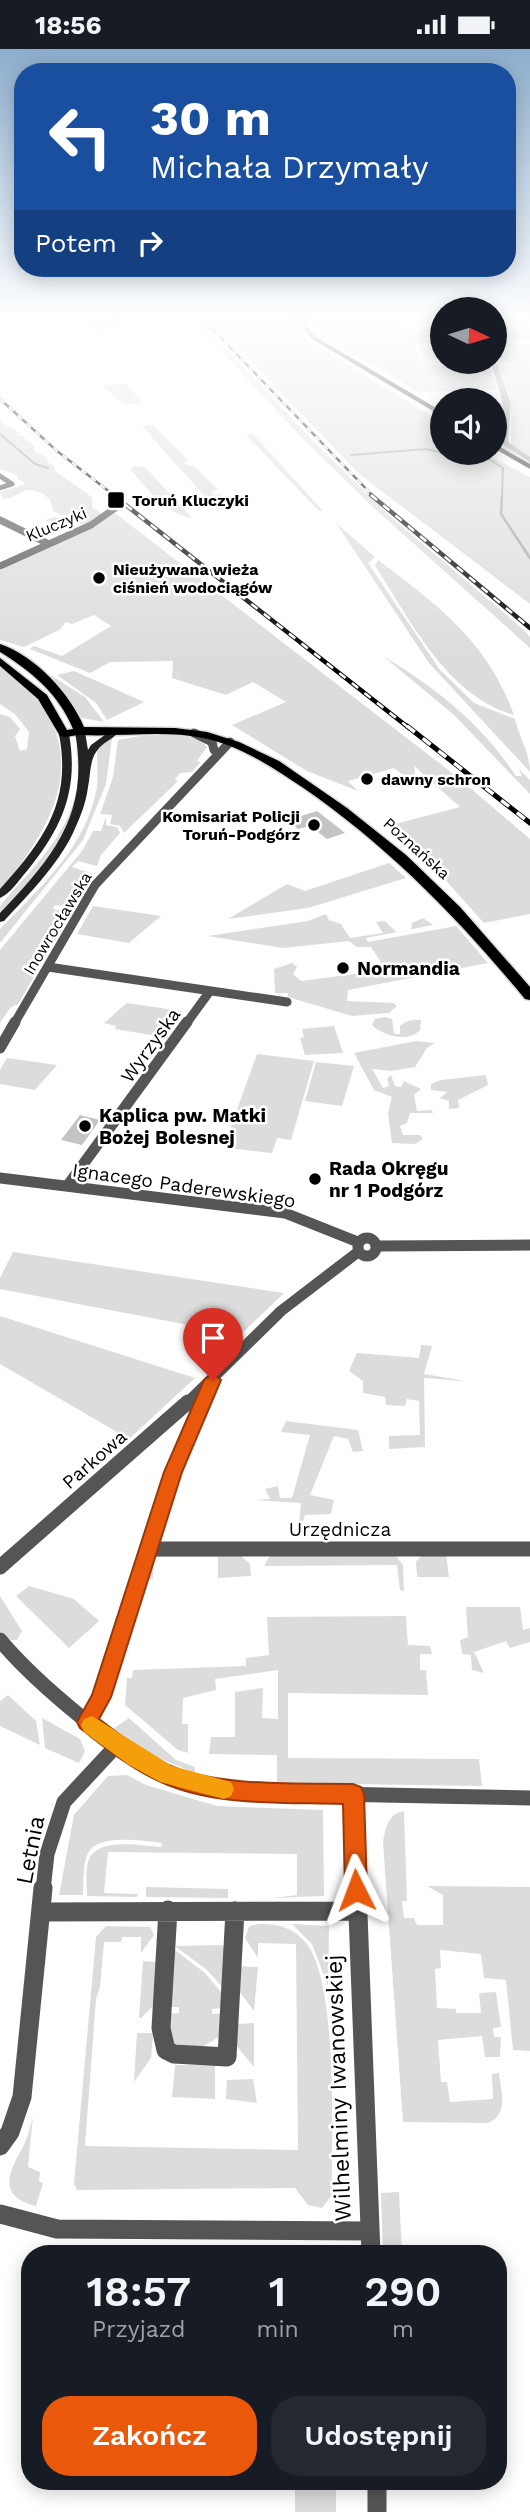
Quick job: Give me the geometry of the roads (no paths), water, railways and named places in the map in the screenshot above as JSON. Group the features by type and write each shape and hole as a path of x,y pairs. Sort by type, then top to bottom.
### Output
{"main road":[{"path":"507,453 530,467"},
{"path":"0,647 49,684 72,714 80,732 87,765"},
{"path":"0,660 43,697 64,733 70,767 63,809 29,862 0,895"},
{"name":"Poznańska","path":"72,714 110,729 194,732 233,740"},
{"name":"Poznańska","path":"64,733 179,723 211,728 233,740 340,807 402,856 471,924 530,996"},
{"path":"0,919 23,895 66,839 84,792 87,765 94,747 110,729"}],"street":[{"path":"0,476 12,484 0,488"},
{"name":"Kluczyki","path":"0,566 103,519 121,504"},
{"path":"0,520 47,543"},
{"path":"194,732 212,742 213,755"},
{"path":"213,755 233,740"},
{"path":"213,755 230,750 254,752"},
{"name":"Inowrocławska","path":"0,1048 95,885 213,755"},
{"path":"48,967 287,1002"},
{"name":"Wyrzyska","path":"68,1185 210,992"},
{"name":"Ignacego Paderewskiego","path":"0,1178 285,1213 358,1247 369,1240 377,1246"},
{"path":"377,1246 530,1245"},
{"name":"Parkowa","path":"0,1567 213,1380 244,1345 309,1285 358,1247"},
{"name":"Parkowa","path":"87,1722 101,1697 173,1472 213,1380"},
{"name":"Urzędnicza","path":"150,1549 530,1549"},
{"path":"0,1640 7,1655 87,1722 117,1745 168,1775 221,1789 530,1798"},
{"name":"Letnia","path":"0,2146 10,2132 22,2097 47,1854 64,1802 117,1745"},
{"name":"Wilhelminy Iwanowskiej","path":"353,1794 371,2245"},
{"path":"168,1910 161,2028 166,2050 174,2054 227,2057 235,1911"},
{"path":"42,1912 357,1911"},
{"path":"0,2214 57,2229 370,2231"},
{"path":"377,2490 377,2512"}],"waterway":[{"path":"505,430 504,443 530,460"},
{"path":"0,434 35,464 48,468"},
{"path":"351,455 430,450"},
{"path":"498,465 503,468 502,496"},
{"path":"502,495 501,514 530,558"}],"railway":[{"path":"34,430 115,496"},
{"path":"309,430 373,496"},
{"path":"113,495 409,728"},
{"path":"371,495 530,628"},
{"path":"407,726 530,823"}],"place":[{"name":"Toruń Kluczyki","path":"116,500"},
{"name":"Nieużywana wieża ciśnień wodociągów","path":"99,578"},
{"name":"dawny schron","path":"367,779"},
{"name":"Komisariat Policji Toruń-Podgórz","path":"314,825"},
{"name":"Normandia","path":"343,968"},
{"name":"Kaplica pw. Matki Bożej Bolesnej","path":"85,1126"},
{"name":"Rada Okręgu nr 1 Podgórz","path":"315,1179"}]}
